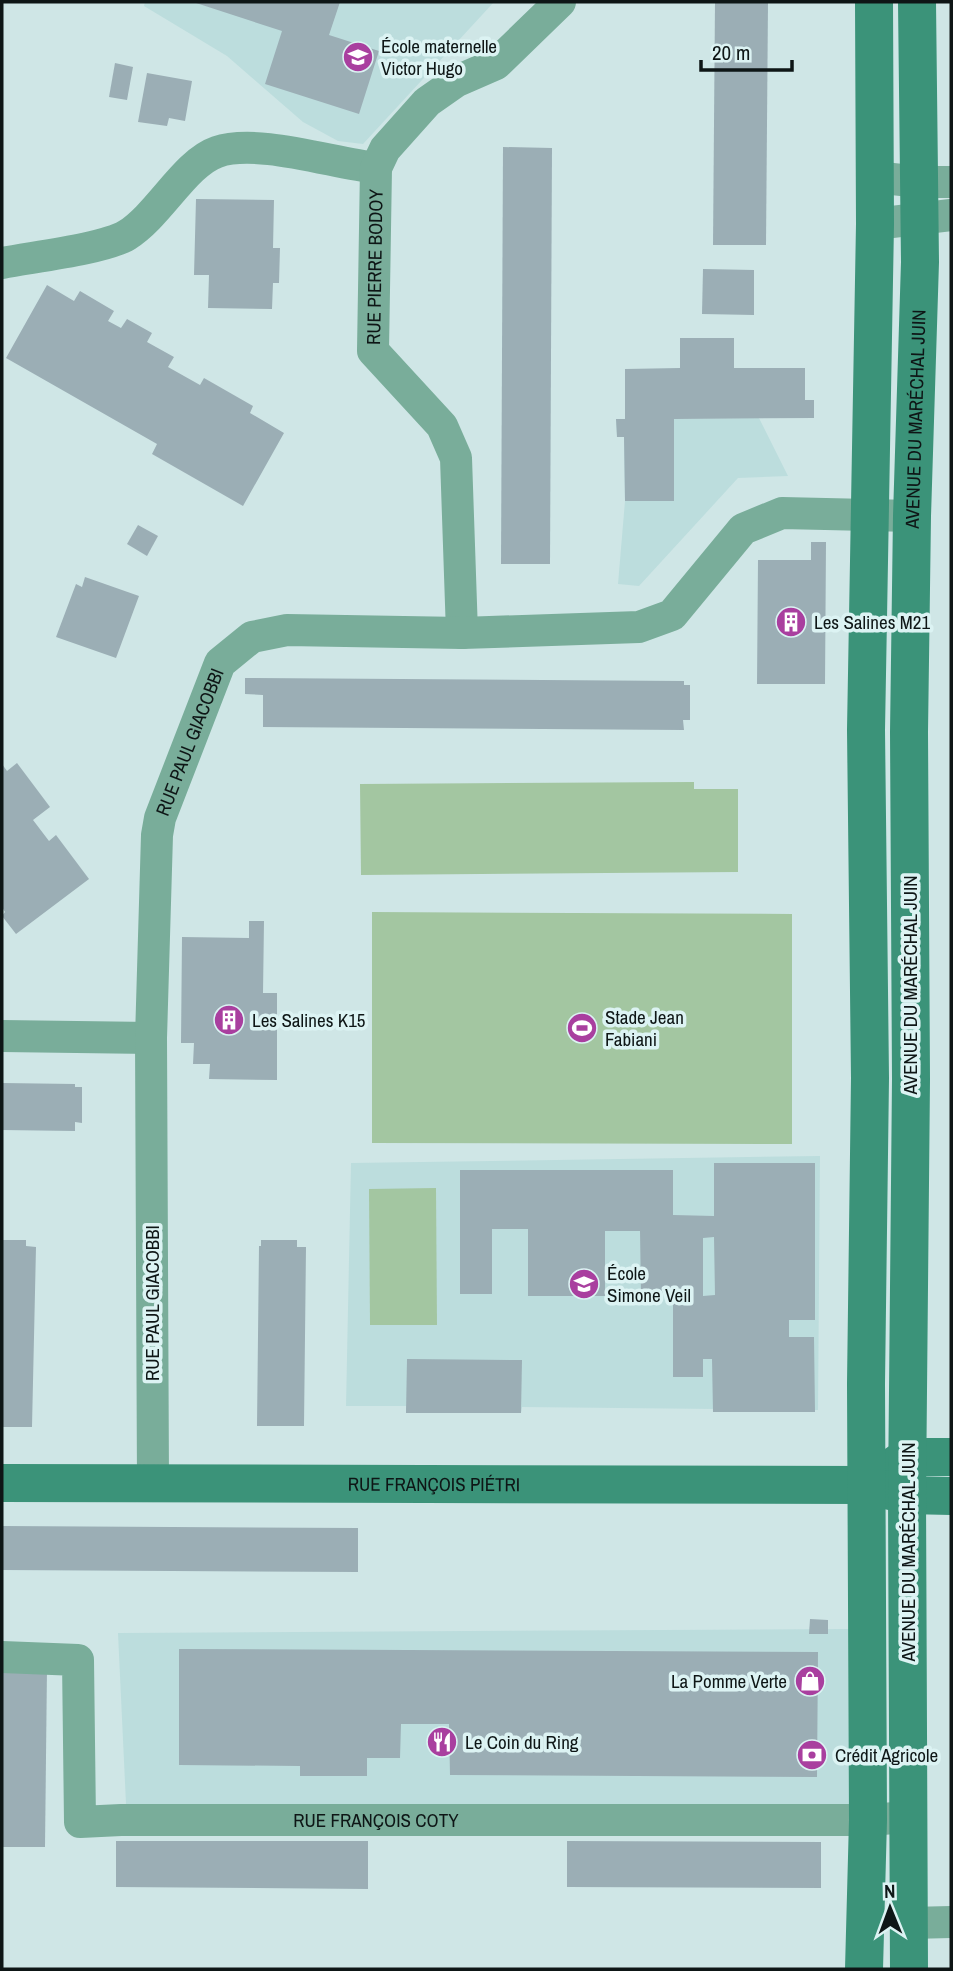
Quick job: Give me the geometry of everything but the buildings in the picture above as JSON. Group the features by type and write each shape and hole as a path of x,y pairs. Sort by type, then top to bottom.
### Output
{"main road":[{"name":"AVENUE DU MARÉCHAL JUIN","path":"864,1969 868,1820 866,1485 870,1078 866,756 875,224 874,2"},
{"name":"AVENUE DU MARÉCHAL JUIN","path":"909,1969 907,1495 912,516 920,262 935,218 936,182 916,2"},
{"path":"866,1485 908,1457 951,1457"},
{"name":"RUE FRANÇOIS PIÉTRI","path":"2,1482 866,1485 907,1495 951,1496"}],"street":[{"name":"RUE PIERRE BODOY","path":"462,633 456,458 442,426 373,351 376,169 386,149 427,102 457,81 496,64 560,2"},
{"path":"2,263 106,243 127,235 157,209 197,164 216,152 241,147 264,148 376,169"},
{"path":"874,177 936,182"},
{"path":"875,224 935,218"},
{"name":"RUE PAUL GIACOBBI","path":"153,1483 151,1038 157,835 160,818 220,663 252,638 287,630 462,633 639,627 672,615 743,529 782,513 912,516"},
{"path":"2,1036 151,1038"},
{"name":"RUE FRANÇOIS COTY","path":"2,1657 78,1660 80,1822 868,1820 909,1817"},
{"path":"909,1923 951,1922"}],"shaded area":[{"name":"École maternelle Victor Hugo","path":"145,2 494,2 363,144 338,141 303,122 227,56 144,6"},
{"path":"759,418 788,476 738,478 639,586 618,584 625,501 624,437 617,437 616,419"},
{"name":"École Simone Veil","path":"820,1156 818,1410 522,1407 521,1413 406,1413 406,1406 346,1406 351,1163"},
{"path":"850,1629 856,1804 126,1804 118,1633"}],"green space":[{"path":"694,782 694,789 738,789 738,872 361,875 360,784"},
{"name":"Stade Jean Fabiani","path":"372,912 792,914 792,1144 372,1143"},
{"path":"436,1188 437,1325 370,1325 369,1189"}],"place":[{"name":"École maternelle Victor Hugo","path":"358,57"},
{"name":"Les Salines M21","path":"791,622"},
{"name":"Les Salines K15","path":"229,1020"},
{"name":"Stade Jean Fabiani","path":"582,1028"},
{"name":"École Simone Veil","path":"584,1284"},
{"name":"La Pomme Verte","path":"810,1681"},
{"name":"Le Coin du Ring","path":"442,1742"},
{"name":"Crédit Agricole","path":"812,1755"}]}
